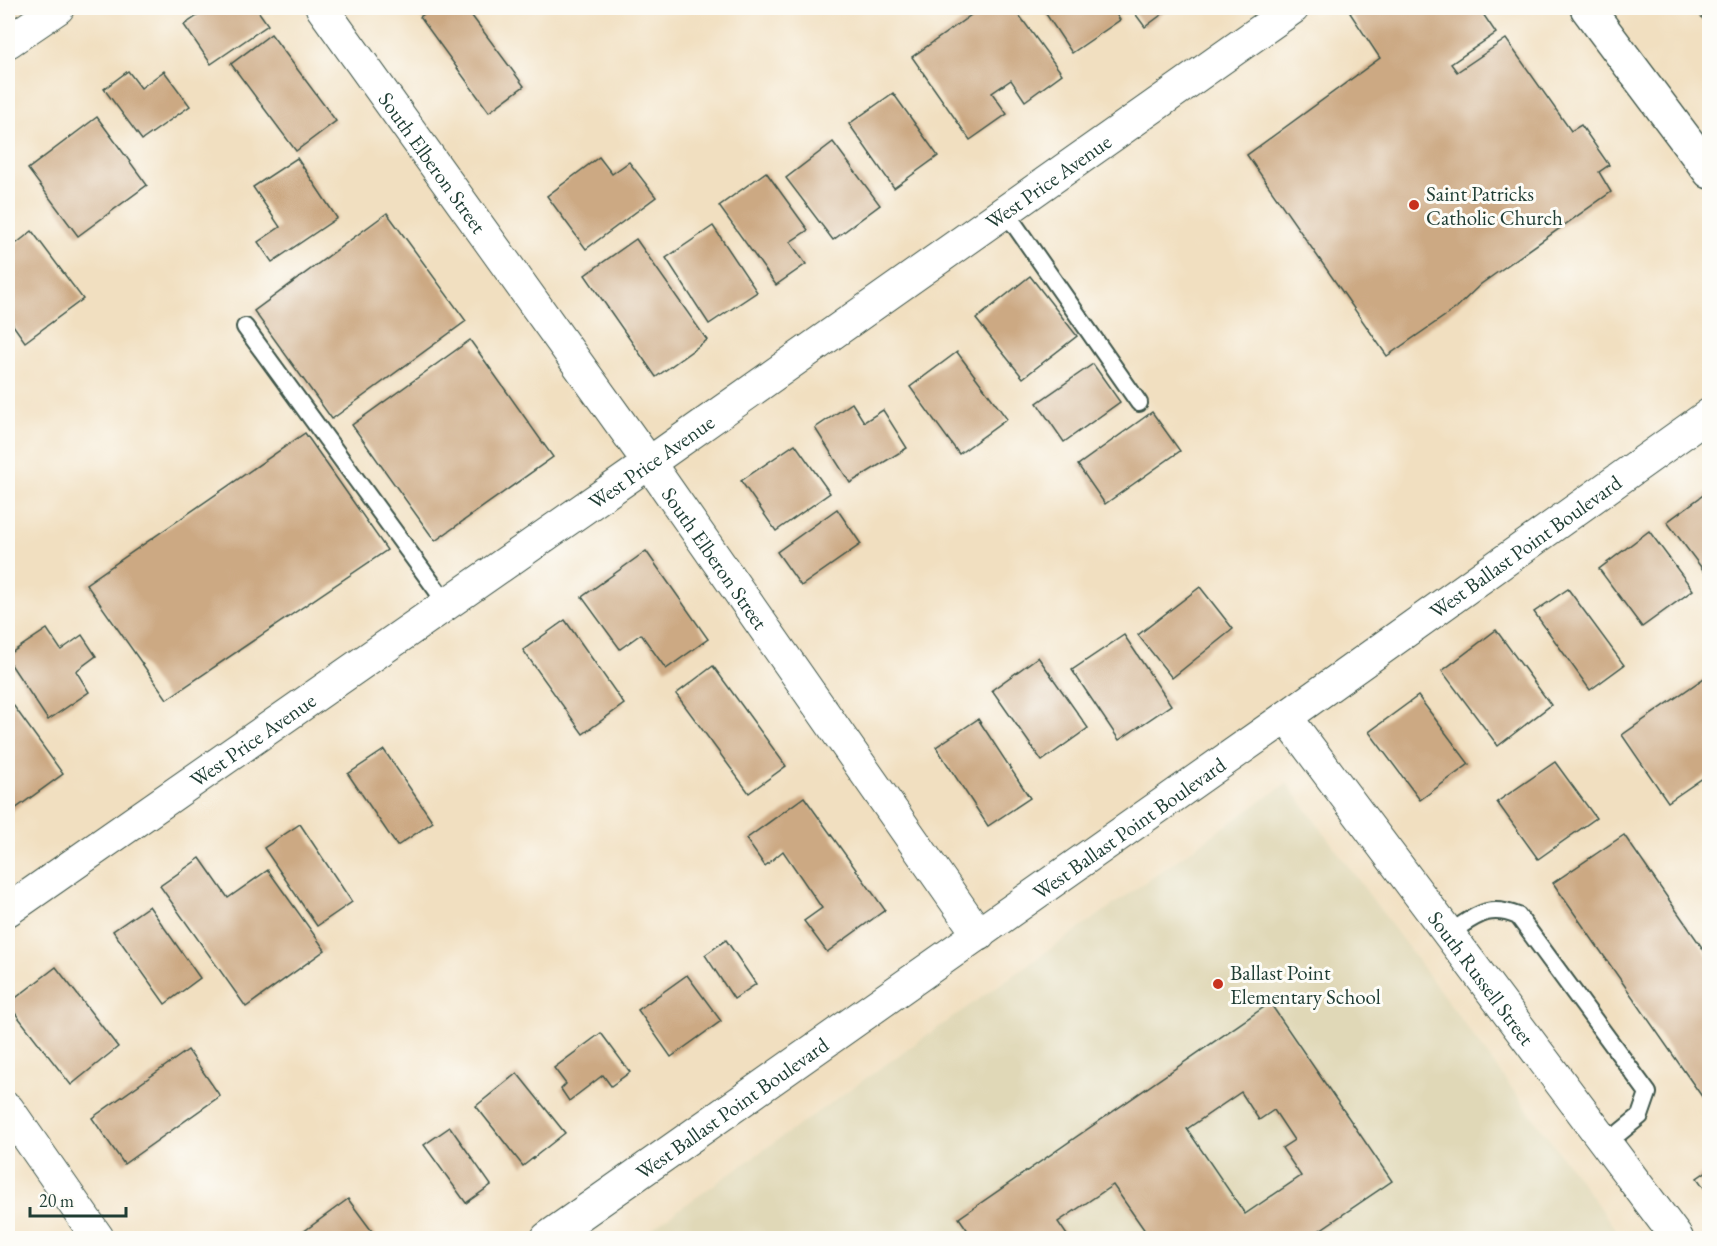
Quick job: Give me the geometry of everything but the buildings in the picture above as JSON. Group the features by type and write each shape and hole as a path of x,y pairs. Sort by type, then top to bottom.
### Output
{"street":[{"path":"8,42 58,8"},
{"name":"South Elberon Street","path":"322,8 649,463 979,935"},
{"name":"West Price Avenue","path":"8,910 649,463 1293,8"},
{"path":"1587,8 1710,172"},
{"name":"West Ballast Point Boulevard","path":"547,1239 979,935 1710,414"},
{"name":"South Russell Street","path":"1286,717 1677,1239"},
{"path":"8,1109 98,1239"}],"lane":[{"path":"1005,211 1139,403"},
{"path":"244,327 447,604"},
{"path":"1449,933 1486,910 1504,910 1518,916 1648,1093 1640,1116 1607,1143"}],"shaded area":[{"name":"Ballast Point Elementary School","path":"1287,783 1622,1238 638,1238"}],"place":[{"name":"Saint Patricks Catholic Church","path":"1414,205"},
{"name":"Ballast Point Elementary School","path":"1218,984"}]}
